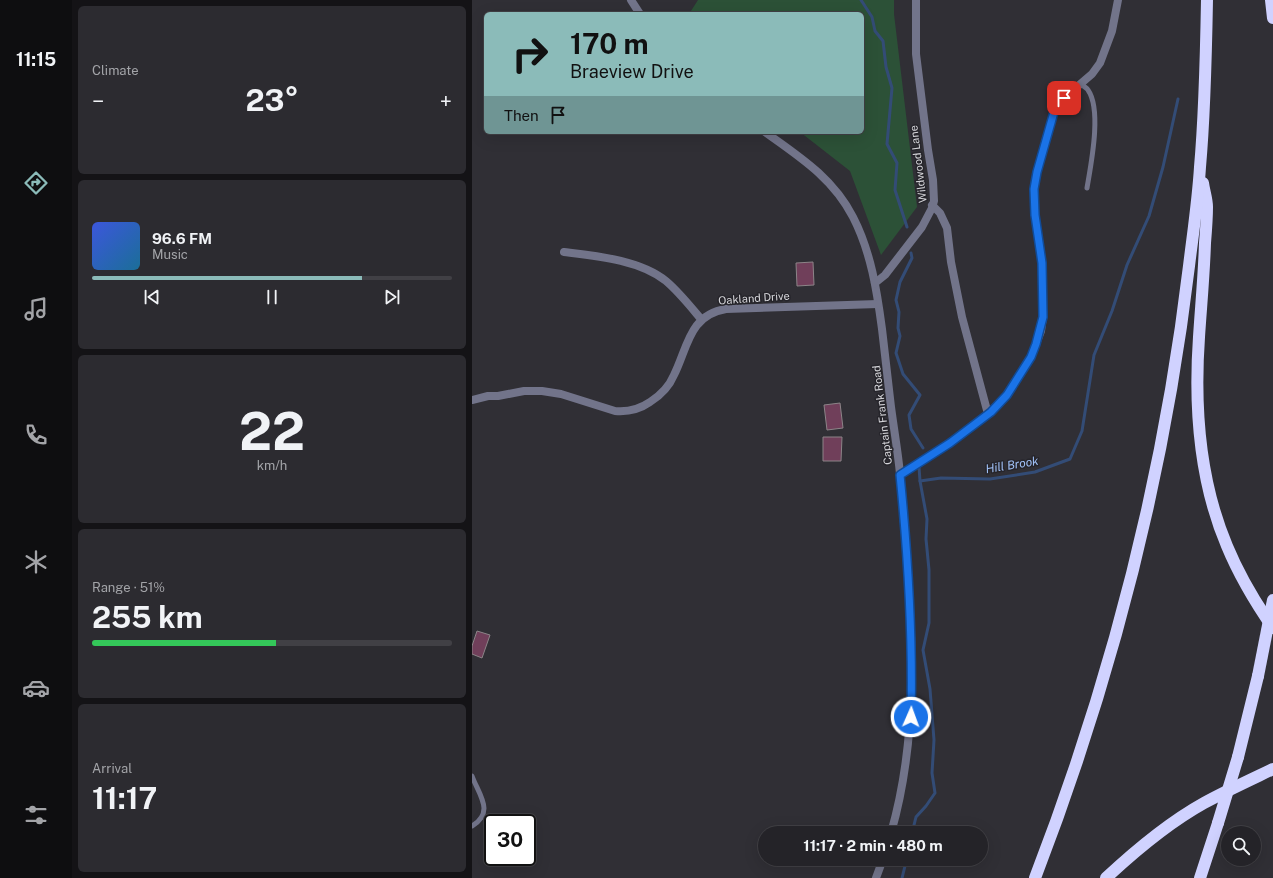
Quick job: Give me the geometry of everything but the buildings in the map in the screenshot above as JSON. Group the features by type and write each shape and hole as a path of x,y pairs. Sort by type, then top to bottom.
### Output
{"highway":[{"path":"1035,878 1077,764 1099,696 1137,554 1156,468 1170,395 1186,294 1200,168 1205,91 1207,0"},
{"path":"1271,0 1273,18"},
{"path":"1200,168 1207,206 1197,375 1198,426 1202,456 1208,486 1226,545 1252,597 1273,628"},
{"path":"1200,878 1238,757 1258,676 1273,600"},
{"path":"1106,878 1141,846 1169,826 1203,804 1273,769"}],"street":[{"path":"631,0 639,12"},
{"name":"Wildwood Lane","path":"916,0 916,54 933,180 934,201 932,205 940,213 947,228 951,262 962,317 988,414"},
{"path":"900,475 950,443 988,414 1007,395 1031,357 1041,331 1043,317 1042,263 1035,215 1034,189 1037,172 1054,112 1064,98 1092,74 1100,63 1112,31 1118,0"},
{"name":"Captain Frank Road","path":"768,134 818,170 847,205 861,233 870,260 875,283 900,475 910,591 912,642 911,717 904,775 892,826"},
{"path":"875,283 885,275 922,227 932,205"},
{"path":"564,252 619,261 652,271 672,286 701,319"},
{"name":"Oakland Drive","path":"472,400 488,396 532,390 561,394 615,411 639,408 660,396 666,389 675,374 690,335 701,319 717,310 878,304"},
{"path":"876,878 880,866"}],"lane":[{"path":"1081,84 1088,90 1094,105 1095,145 1087,188"},
{"path":"472,776 477,790 484,802 484,814 479,822 472,826"}],"green space":[{"path":"698,0 894,0 894,14 917,207 881,255 850,171 803,134 864,134 864,12 690,12"}],"waterway":[{"path":"861,0 872,17 875,31 883,41 886,67 892,88 887,144 897,163 895,190 907,227"},
{"name":"Hill Brook","path":"920,481 941,478 990,479 1035,472 1070,459 1082,431 1094,355 1112,311 1127,265 1149,216 1163,167 1178,99"},
{"path":"911,253 912,258 900,282 896,300 899,312 898,328 900,336 896,353 903,374 920,395 909,415 911,429 923,448"},
{"path":"914,826 916,817 935,793 932,773 934,740 930,689 923,650 929,623 929,570 926,539 927,519 919,467"},
{"path":"902,878 905,866"}],"route":[{"path":"911,717 912,642 910,591 900,475 950,443 991,412 1007,395 1031,357 1041,331 1043,317 1042,263 1035,215 1034,189 1045,139 1054,112 1058,104 1064,98"}]}
